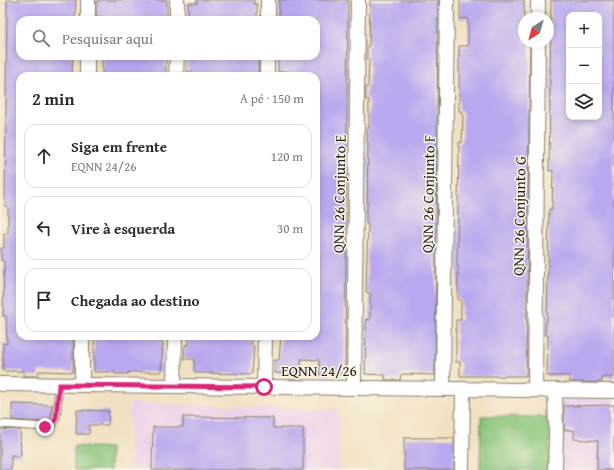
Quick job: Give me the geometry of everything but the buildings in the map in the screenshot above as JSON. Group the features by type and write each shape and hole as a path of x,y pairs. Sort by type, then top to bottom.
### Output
{"street":[{"path":"88,0 88,16"},
{"path":"177,0 177,16"},
{"path":"268,0 268,16"},
{"name":"QNN 26 Conjunto E","path":"354,388 358,0"},
{"name":"QNN 26 Conjunto F","path":"443,388 447,0"},
{"path":"538,0 538,12"},
{"name":"QNN 26 Conjunto G","path":"534,389 538,48"},
{"path":"87,60 87,72"},
{"path":"176,72 177,60"},
{"path":"267,60 267,72"},
{"path":"82,340 82,385"},
{"path":"174,340 174,386"},
{"path":"264,387 265,340"},
{"name":"EQNN 24/26","path":"0,384 614,391"},
{"path":"462,470 463,389"},
{"path":"555,470 556,390"}],"lane":[{"path":"0,424 45,427 52,426 56,418 59,385"}],"shaded area":[{"path":"560,398 614,399 614,470 560,470"},
{"path":"130,403 339,410 339,470 129,470"}],"green space":[{"path":"481,416 550,417 549,470 480,470"},
{"path":"74,446 110,448 110,470 74,470"}],"route":[{"path":"45,427 52,426 56,418 59,385 264,387"}]}
